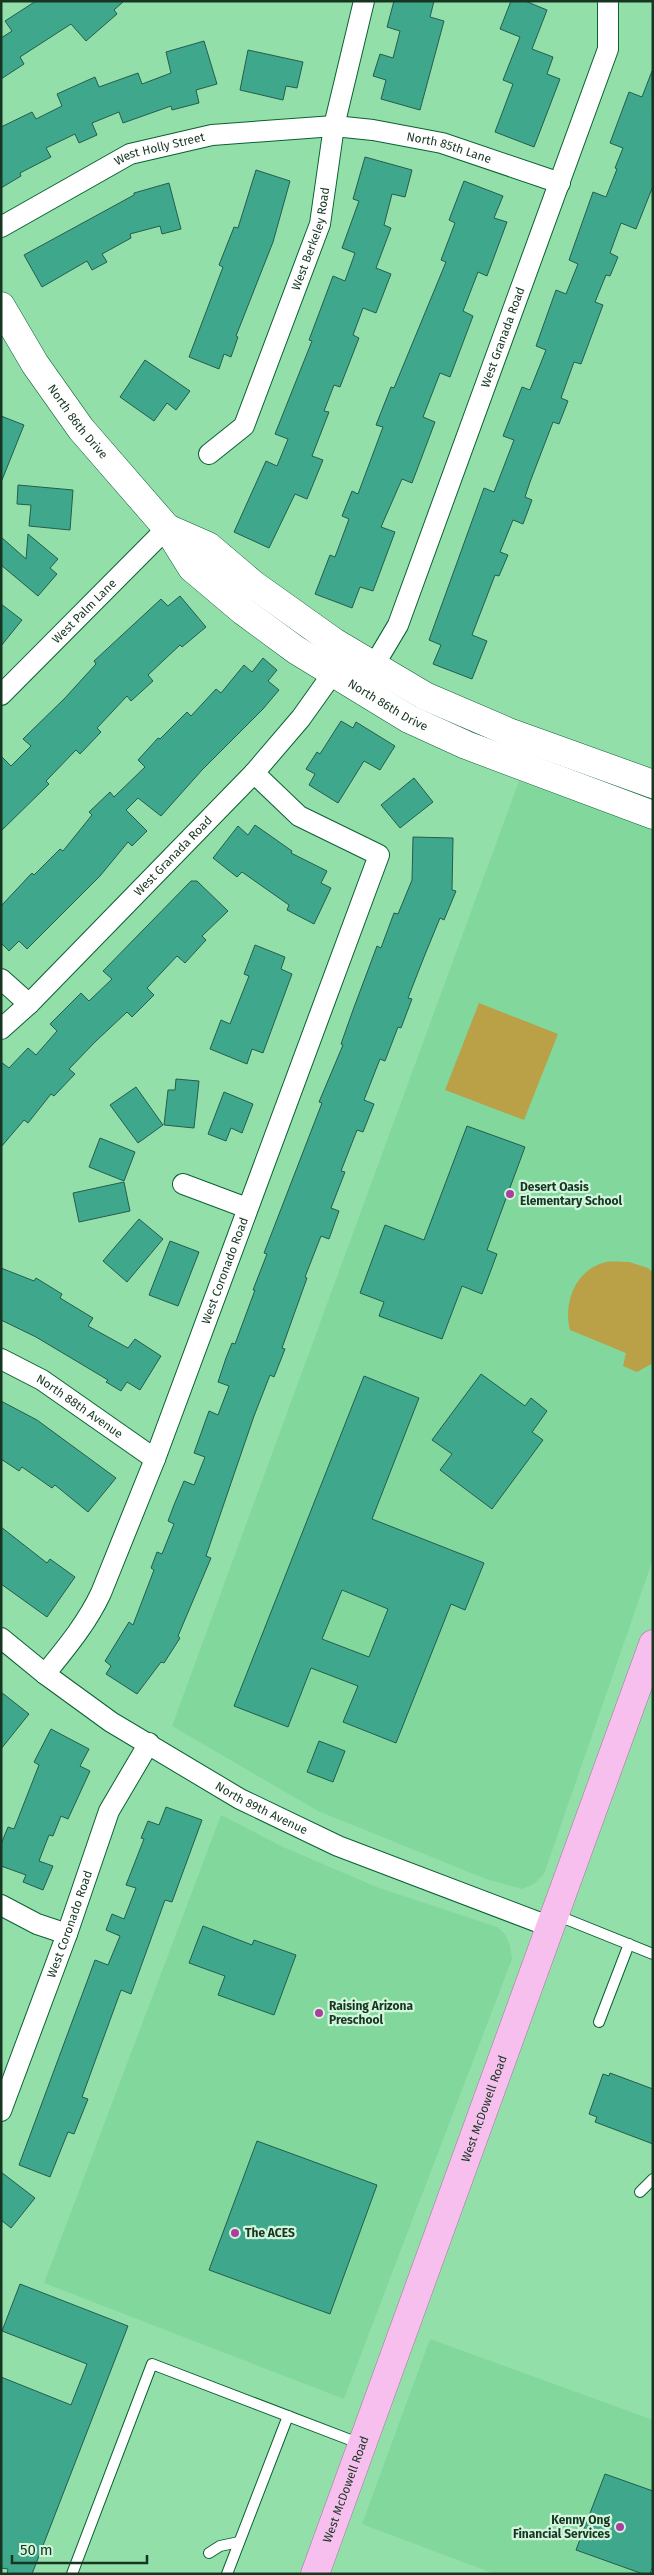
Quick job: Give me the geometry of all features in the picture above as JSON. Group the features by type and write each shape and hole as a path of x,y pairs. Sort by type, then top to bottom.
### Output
{"main road":[{"name":"West McDowell Road","path":"315,2574 653,1644"}],"street":[{"name":"West Berkeley Road","path":"209,454 244,426 320,224 334,126 364,1"},
{"name":"West Granada Road","path":"373,667 398,625 608,49 608,1"},
{"name":"North 85th Lane","path":"334,126 442,143 560,183"},
{"name":"West Holly Street","path":"1,227 130,154 212,135 334,126"},
{"name":"North 86th Drive","path":"1,306 35,364 81,429 167,528 192,568 243,611 333,673 409,719 466,745 653,815"},
{"name":"North 86th Drive","path":"167,528 208,546 286,608 373,667 449,706 511,732 653,784"},
{"name":"West Palm Lane","path":"1,695 167,528"},
{"name":"West Granada Road","path":"1,1029 29,1004 254,772 301,718 333,673"},
{"path":"437,732 449,706"},
{"name":"West Coronado Road","path":"45,1674 93,1612 155,1459 379,855 299,816 254,772"},
{"path":"1,979 29,1004"},
{"path":"184,1184 247,1208"},
{"name":"North 88th Avenue","path":"1,1360 42,1380 155,1459"},
{"name":"North 89th Avenue","path":"1,1638 45,1674 111,1722 240,1798 338,1846 553,1921"},
{"name":"West Coronado Road","path":"1,2111 67,1934 110,1811 148,1743"},
{"path":"1,1904 37,1924 67,1934"}],"lane":[{"path":"553,1921 629,1944 653,1954"},
{"path":"599,2022 629,1944"},
{"path":"640,2192 653,2180"},
{"path":"72,2574 152,2364 362,2444"},
{"path":"227,2574 288,2416"},
{"path":"209,2553 220,2546 239,2542"}],"shaded area":[{"name":"Desert Oasis Elementary School","path":"519,781 653,830 653,1559 544,1874 534,1884 522,1889 486,1879 318,1811 172,1726"},
{"path":"479,1003 558,1034 524,1120 445,1090"},
{"path":"606,1262 629,1262 648,1268 653,1273 653,1363 637,1372 623,1366 626,1353 570,1330 568,1320 570,1299 579,1280 586,1272"},
{"path":"221,1815 283,1847 379,1888 497,1927 505,1934 510,1945 512,1959 344,2399 44,2283"},
{"path":"430,2339 653,2420 653,2574 495,2574 362,2524"}],"building":[{"path":"36,1 124,1 114,10 117,14 86,41 71,24 20,57 24,64 1,79 1,38 12,31 5,21"},
{"path":"394,1 434,1 430,17 444,21 420,110 381,99 386,80 373,76 380,54 393,58 400,31 387,27"},
{"path":"511,1 525,1 547,10 532,49 553,57 547,74 560,79 534,147 495,132 513,84 503,80 520,37 500,29"},
{"path":"204,41 217,84 196,90 199,103 172,110 171,106 123,123 119,112 92,123 97,135 79,143 75,134 46,148 51,157 20,173 21,176 1,188 1,127 32,112 36,119 62,106 57,94 95,77 99,87 138,73 142,84 171,73 166,52"},
{"path":"248,50 303,62 297,88 286,86 283,100 240,90"},
{"path":"652,71 653,186 636,229 621,223 610,253 618,257 610,276 606,275 595,302 603,305 581,364 574,362 561,398 568,401 559,424 553,422 530,482 525,497 532,500 523,524 513,520 500,552 508,555 499,576 495,575 472,635 487,641 472,679 433,664 441,645 429,640 484,488 494,492 514,440 503,436 522,387 530,390 546,350 536,346 556,290 566,294 578,264 569,260 593,192 606,197 617,169 615,168 623,148 610,143 629,92 642,97"},
{"path":"365,157 412,170 405,197 392,194 384,225 391,228 376,268 391,274 376,313 363,308 353,335 359,338 340,387 334,385 324,411 329,412 312,456 323,460 307,499 295,494 269,548 234,532 266,461 277,466 288,439 275,434 312,341 309,340 333,276 345,281 355,253 342,248 359,201 353,199"},
{"path":"256,170 290,181 273,242 236,336 238,337 231,357 224,354 219,369 189,357 223,267 219,265 234,227 238,228"},
{"path":"464,181 503,196 494,218 507,222 487,276 478,272 463,311 473,316 450,377 440,373 423,417 435,422 412,483 402,479 381,527 395,532 373,591 360,587 352,608 315,594 330,555 335,557 349,519 342,516 352,491 358,494 383,427 376,425 391,387 394,388 446,262 441,260 455,223 449,220"},
{"path":"169,183 181,229 162,234 160,226 130,234 131,238 102,254 107,262 92,270 87,261 42,287 24,255 134,195 134,193"},
{"path":"145,360 190,391 176,410 167,403 154,421 120,397"},
{"path":"1,416 24,425 2,480 1,480"},
{"path":"18,485 73,490 70,530 29,526 31,505 17,504"},
{"path":"28,534 58,559 50,568 57,574 38,596 1,565 1,537 26,559"},
{"path":"180,596 206,627 182,647 180,645 148,675 153,681 131,701 127,696 97,728 101,732 80,754 76,750 46,781 49,784 1,831 1,756 11,766 31,746 23,739 65,698 96,664 94,661 161,599 168,606"},
{"path":"1,604 22,620 1,646"},
{"path":"263,658 277,670 268,681 279,690 263,709 202,770 161,816 138,798 126,810 147,831 132,846 128,842 100,876 27,949 19,941 9,951 1,943 1,906 32,873 34,875 60,849 63,851 92,815 89,812 110,792 114,797 145,767 138,760 158,738 160,739 187,712 191,716 216,689 221,693 244,665 252,672"},
{"path":"341,721 353,728 356,722 395,746 380,770 364,761 338,803 309,785 315,774 306,769 317,752 320,754"},
{"path":"414,778 433,802 400,828 381,805"},
{"path":"255,825 292,851 291,853 327,871 321,883 331,888 314,924 287,910 289,905 242,872 237,877 213,858 238,826 248,835"},
{"path":"413,837 453,838 452,890 456,891 444,920 440,918 424,957 408,998 412,999 401,1028 398,1027 385,1061 380,1059 364,1100 374,1104 363,1132 357,1130 341,1171 345,1172 331,1208 339,1211 329,1239 321,1236 305,1277 307,1278 282,1348 285,1349 274,1377 270,1375 254,1416 206,1556 211,1558 178,1636 180,1638 164,1663 161,1662 137,1694 106,1674 111,1666 105,1661 129,1622 133,1625 154,1570 151,1568 157,1552 162,1554 174,1524 168,1521 184,1481 194,1485 205,1457 194,1453 209,1411 218,1415 229,1386 218,1382 226,1358 232,1343 235,1344 255,1290 253,1290 267,1254 264,1253 322,1103 319,1102 343,1045 341,1044 377,946 381,948 394,913 398,914 412,880"},
{"path":"191,881 197,881 228,911 202,936 206,940 185,963 177,956 147,988 154,995 132,1017 127,1012 95,1042 69,1069 75,1074 54,1096 51,1094 28,1123 24,1120 1,1147 1,1062 9,1068 28,1048 36,1055 57,1031 50,1024 81,993 89,1001 112,979 103,971"},
{"path":"255,945 285,957 281,969 292,974 263,1053 252,1049 247,1064 210,1049 221,1020 230,1024 249,976 244,974"},
{"path":"176,1079 199,1081 194,1128 164,1125 168,1090 175,1090"},
{"path":"136,1087 163,1125 138,1143 110,1105"},
{"path":"224,1092 253,1104 242,1133 231,1128 226,1141 208,1134"},
{"path":"467,1126 525,1147 487,1250 497,1254 482,1294 462,1286 442,1339 379,1316 384,1302 360,1293 385,1225 424,1240"},
{"path":"100,1138 135,1152 124,1181 89,1167"},
{"path":"124,1182 130,1211 79,1222 73,1193"},
{"path":"139,1219 163,1239 127,1282 103,1261"},
{"path":"170,1241 199,1252 178,1306 149,1295"},
{"path":"1,1268 34,1281 36,1278 62,1294 60,1298 93,1318 88,1326 128,1348 135,1339 161,1356 140,1390 127,1382 121,1391 106,1382 108,1380 36,1337 1,1320"},
{"path":"481,1374 525,1406 531,1398 547,1411 532,1432 543,1440 492,1509 440,1470 452,1454 432,1440"},
{"path":"364,1376 419,1398 372,1519 484,1563 465,1610 451,1604 396,1743 343,1722 358,1686 311,1668 288,1727 234,1706","holes":["342,1590 388,1609 369,1657 322,1639"]},
{"path":"1,1401 37,1420 116,1478 88,1512 55,1485 52,1488 22,1467 19,1471 1,1459"},
{"path":"1,1527 47,1563 50,1559 75,1577 47,1617 1,1584"},
{"path":"1,1692 29,1714 1,1749"},
{"path":"51,1729 89,1749 80,1766 90,1771 68,1819 61,1816 53,1836 49,1835 39,1861 53,1866 43,1890 23,1882 26,1875 1,1866 1,1844 8,1827 14,1829 39,1765 34,1762"},
{"path":"319,1741 345,1751 333,1782 307,1772"},
{"path":"166,1807 202,1820 172,1902 165,1900 131,1994 121,1990 82,2097 88,2099 74,2134 68,2132 50,2177 19,2165 95,1960 108,1965 120,1936 106,1930 112,1914 124,1919 136,1888 126,1885 144,1839 141,1838 148,1821 159,1825"},
{"path":"203,1926 252,1945 254,1940 296,1955 274,2015 218,1995 225,1976 189,1963"},
{"path":"610,2073 653,2089 653,2144 595,2122 597,2117 589,2114 603,2074 609,2076"},
{"path":"257,2141 377,2185 330,2314 209,2270"},
{"path":"1,2172 35,2198 11,2228 1,2220"},
{"path":"20,2284 128,2326 32,2574 7,2574 8,2569 1,2568 1,2377 71,2405 87,2364 2,2331"},
{"name":"Kenny Ong Financial Services","path":"605,2474 653,2491 653,2565 650,2574 643,2574 576,2550"}],"place":[{"name":"Desert Oasis Elementary School","path":"510,1194"},
{"name":"Raising Arizona Preschool","path":"319,2013"},
{"name":"The ACES","path":"235,2233"},
{"name":"Kenny Ong Financial Services","path":"620,2527"}]}
